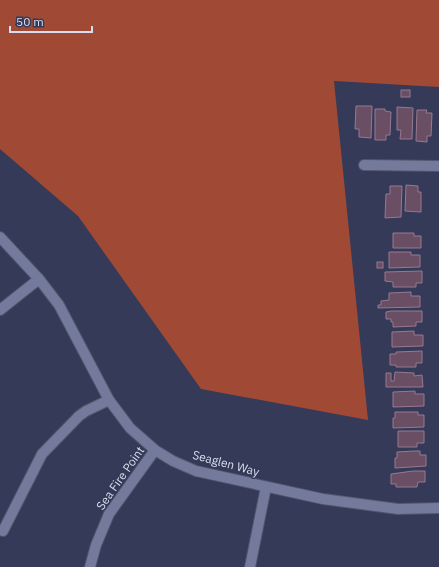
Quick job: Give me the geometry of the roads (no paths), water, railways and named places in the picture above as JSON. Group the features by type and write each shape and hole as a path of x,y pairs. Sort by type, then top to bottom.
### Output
{"street":[{"path":"364,165 439,166"},
{"name":"Seaglen Way","path":"0,237 39,279 62,310 109,400 130,428 156,450 173,461 196,471 266,487 374,507 398,509 439,508"},
{"path":"0,310 39,279"},
{"path":"3,531 42,454 86,411 109,400"},
{"name":"Sea Fire Point","path":"90,567 96,545 109,514 156,450"},
{"path":"250,567 266,487"}]}
